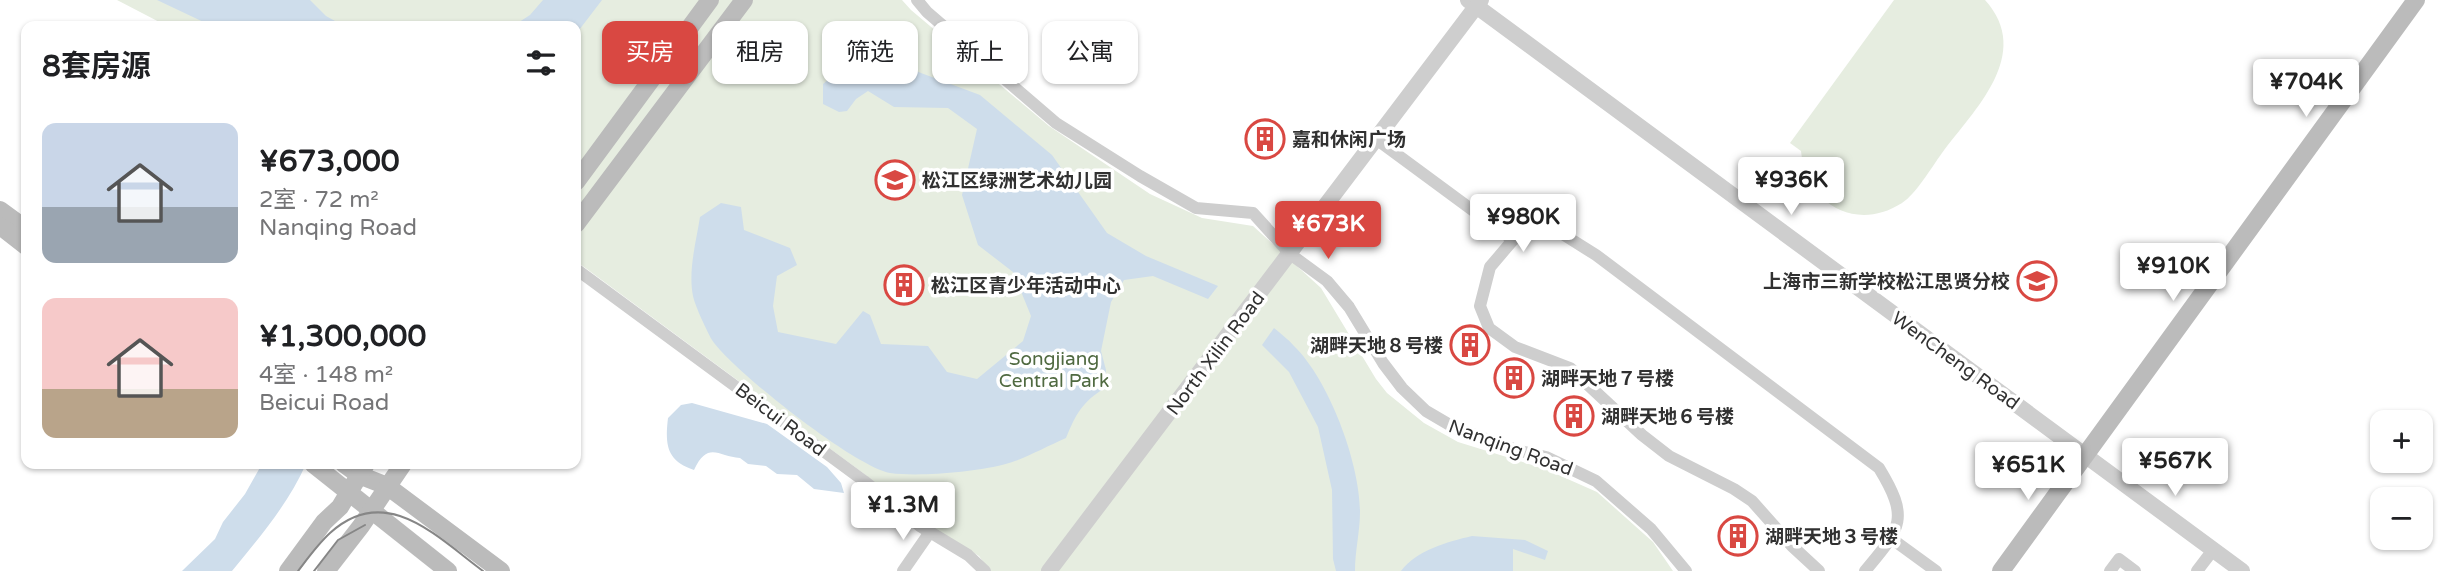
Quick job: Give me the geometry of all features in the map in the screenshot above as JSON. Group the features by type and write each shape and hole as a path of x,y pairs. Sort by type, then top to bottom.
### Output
{"main road":[{"path":"581,175 710,0"},
{"path":"581,217 744,0"},
{"path":"2000,571 2416,0"},
{"path":"0,210 21,225"},
{"path":"0,226 21,242"},
{"path":"319,469 447,571"},
{"path":"288,571 324,522 340,507 362,469 501,571"},
{"path":"326,571 399,469"}],"street":[{"name":"Nanqing Road","path":"917,0 1056,123 1196,208 1254,214 1290,254 1327,281 1349,307 1383,363 1402,388 1426,411 1455,428 1516,450 1546,457 1596,481 1651,529 1685,571"},
{"name":"North Xilin Road","path":"1049,571 1290,254 1475,2"},
{"name":"WenCheng Road","path":"1475,2 1740,203 2242,571"},
{"path":"1376,139 1513,240"},
{"path":"1819,571 1792,546 1752,501 1669,456 1642,435 1570,368 1515,347 1489,328 1480,306 1490,267 1513,240 1535,228 1561,233 1596,255 1879,468 1894,493 1899,519 1892,539 1865,571"},
{"name":"Beicui Road","path":"581,272 930,532 968,555 985,571"},
{"path":"903,571 930,532"},
{"path":"1892,539 1936,571"},
{"path":"2197,571 2213,550"},
{"path":"2110,571 2119,559 2135,571"}],"green space":[{"name":"Songjiang Central Park","path":"117,0 902,0 932,28 932,84 999,84 1049,126 1150,194 1202,218 1253,226 1321,288 1387,393 1424,423 1458,442 1545,469 1597,492 1653,542 1673,571 990,571 979,556 922,521 863,473 581,265 581,21 157,21"},
{"path":"1894,0 1985,0 1999,20 2003,41 2001,61 1983,100 1913,194 1884,212 1867,215 1851,213 1836,208 1823,198 1812,185 1801,151 1790,143"}],"water":[{"path":"157,0 310,0 335,21 201,21"},
{"path":"543,0 602,0 581,27 581,21 521,21"},
{"path":"918,72 932,77 932,84 951,84 980,95 1052,155 1107,233 1146,256 1218,286 1208,299 1153,276 1124,280 1111,302 1101,351 1106,370 1105,388 1081,409 1066,438 1018,460 990,468 902,474 873,467 824,436 768,394 712,340 694,300 692,286 692,267 700,217 721,203 741,207 744,230 790,248 797,265 777,276 773,306 778,332 836,344 863,311 870,315 881,344 928,346 947,372 977,379 1023,341 1031,316 1013,272 978,245 962,195 977,129 948,108 894,107 868,91 856,99 847,111 839,112 823,104 823,84 918,84"},
{"path":"1274,328 1294,346 1319,379 1348,447 1359,492 1355,571 1336,571 1333,559 1332,490 1318,427 1289,372 1262,345"},
{"path":"692,403 767,424 827,467 841,483 844,493 814,489 797,475 777,474 766,466 748,464 740,458 714,452 704,455 694,470 678,462 669,450 668,418 681,405"},
{"path":"259,469 304,469 282,506 232,571 182,571 215,539 223,522 245,494"},
{"path":"1472,536 1525,540 1548,551 1545,560 1513,549 1513,571 1401,571 1424,552"}],"tram line":[{"path":"298,571 330,533 351,519 371,513 391,514 410,520 483,571"},
{"path":"314,571 338,540 365,525"}],"place":[{"name":"嘉和休闲广场","path":"1265,139"},
{"name":"松江区绿洲艺术幼儿园","path":"895,180"},
{"name":"上海市三新学校松江思贤分校","path":"2037,281"},
{"name":"松江区青少年活动中心","path":"904,285"},
{"name":"湖畔天地８号楼","path":"1470,345"},
{"name":"湖畔天地７号楼","path":"1514,378"},
{"name":"湖畔天地６号楼","path":"1574,416"},
{"name":"湖畔天地３号楼","path":"1738,536"}]}
